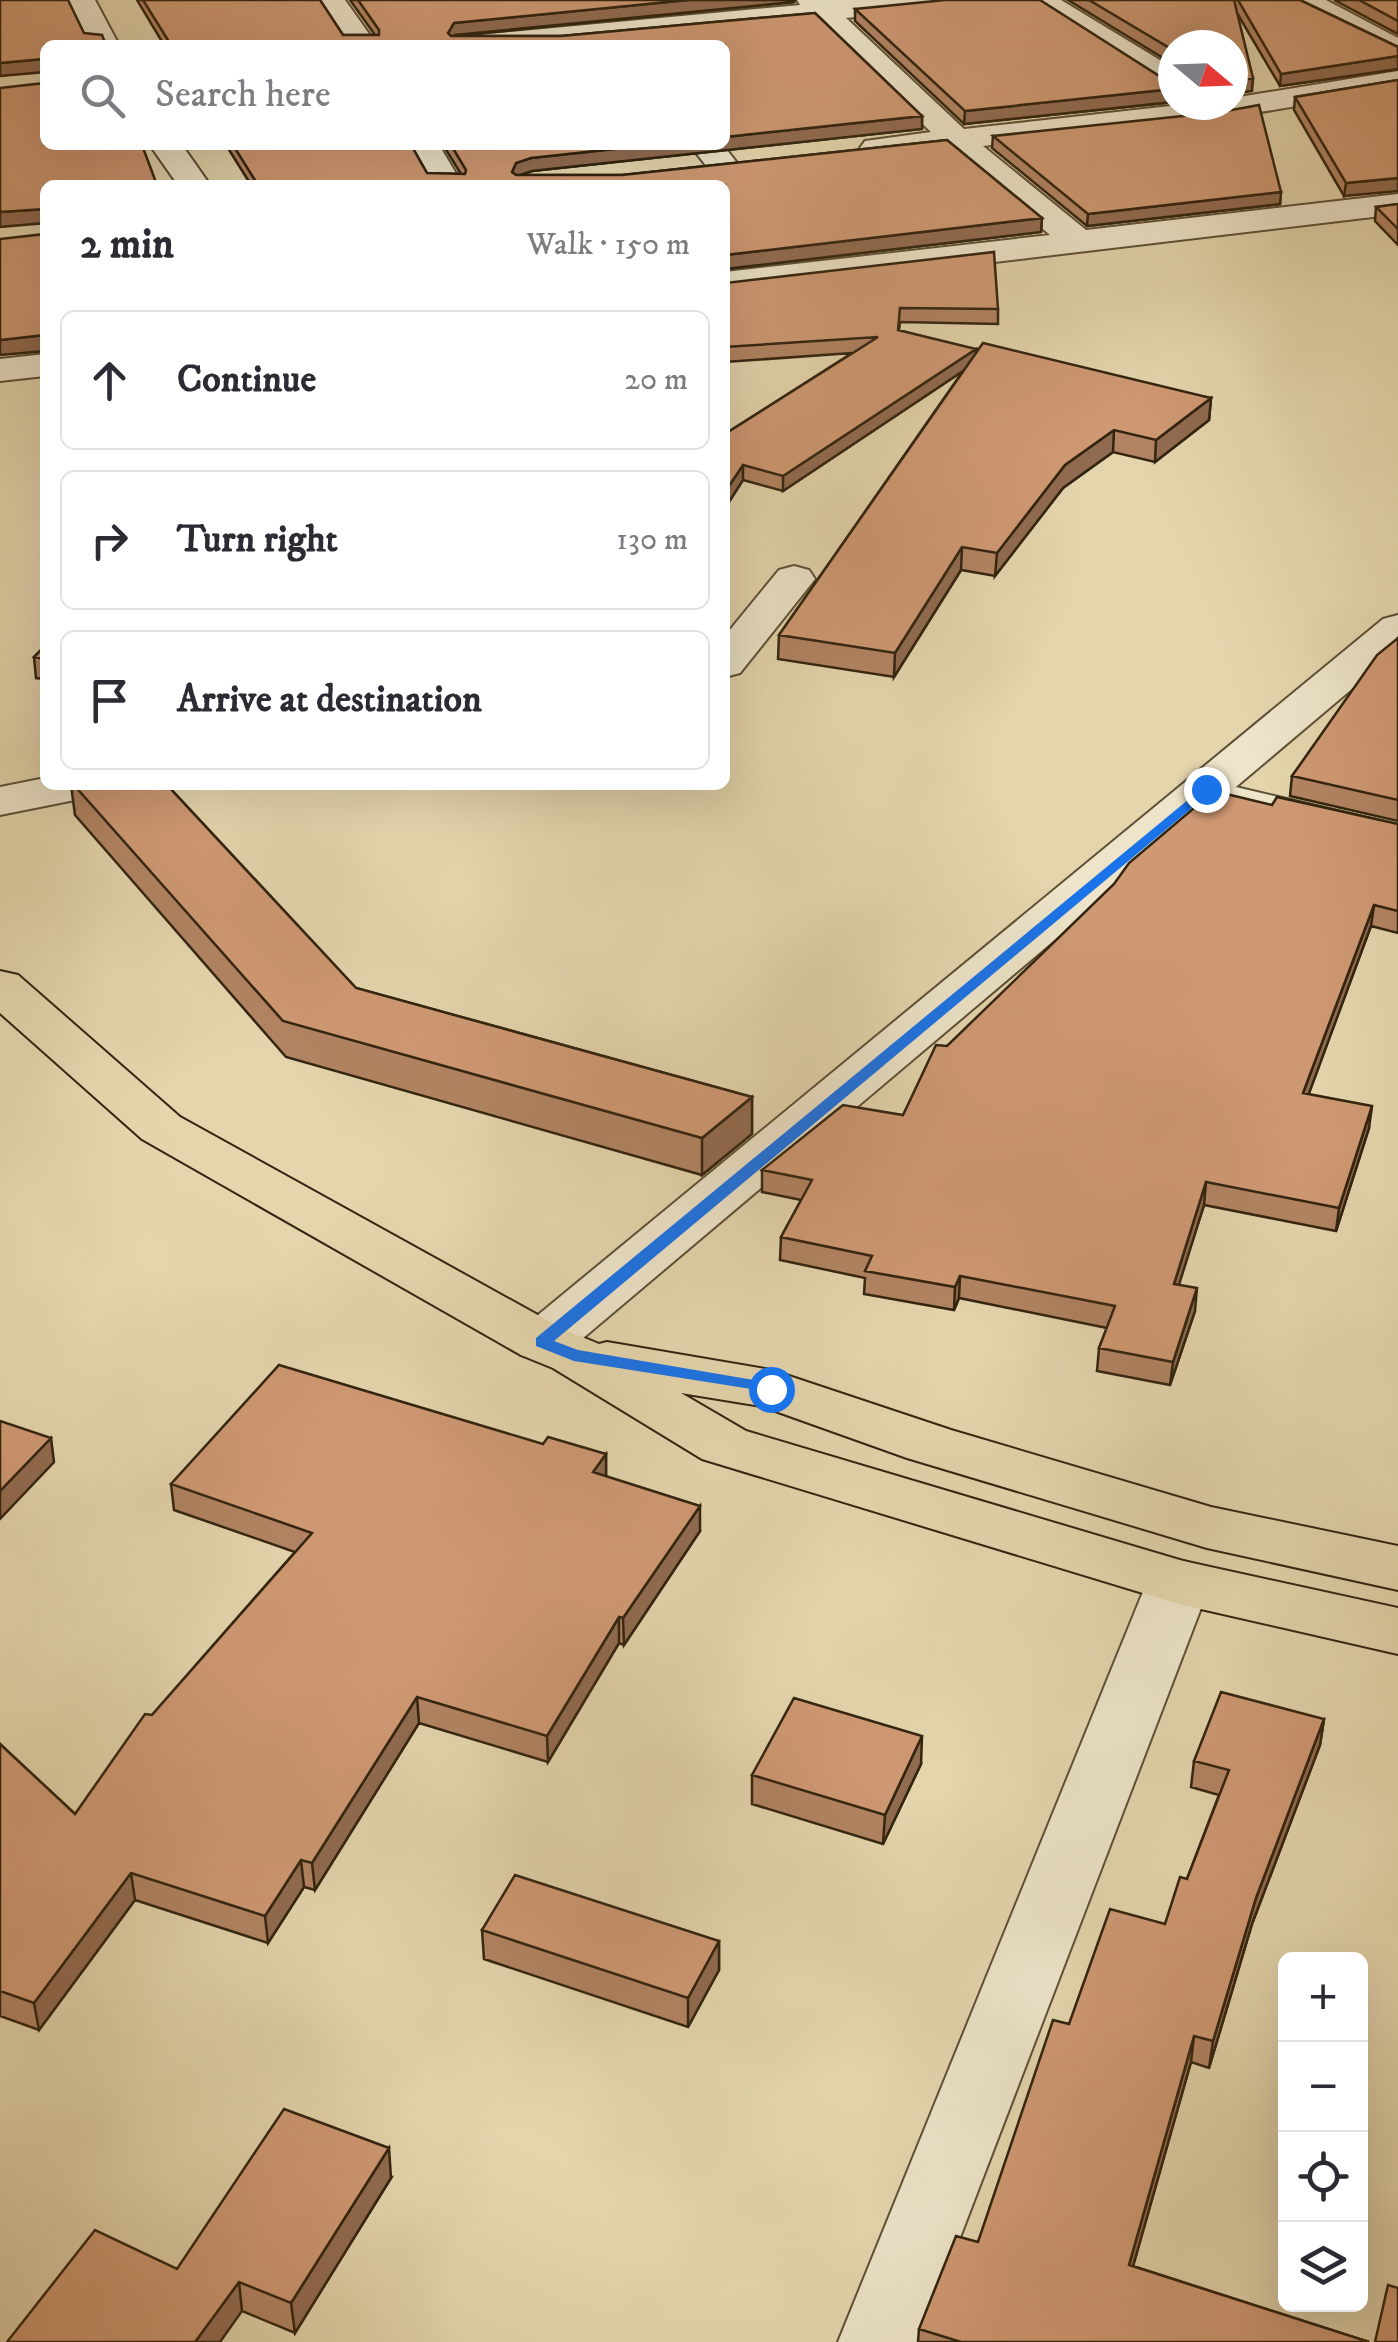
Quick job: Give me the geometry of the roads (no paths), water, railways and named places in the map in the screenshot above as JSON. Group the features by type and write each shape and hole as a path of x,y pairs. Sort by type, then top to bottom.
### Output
{"main road":[{"path":"0,986 160,1128 724,1445 1180,1582 1398,1631"},
{"path":"558,1349 771,1389 929,1444 1207,1527 1398,1568"}],"street":[{"path":"81,0 101,40"},
{"path":"330,0 358,40"},
{"path":"510,40 816,5 943,0"},
{"path":"1041,0 1158,72"},
{"path":"1304,0 1398,50"},
{"path":"816,5 957,140 1078,240"},
{"path":"1248,102 1398,80"},
{"path":"841,152 1158,114"},
{"path":"170,150 190,180"},
{"path":"425,150 444,180"},
{"path":"715,166 764,160"},
{"path":"730,282 1398,204"},
{"path":"0,370 40,366"},
{"path":"730,658 794,579"},
{"path":"558,1349 1398,628"},
{"path":"0,801 58,790"},
{"path":"879,2342 1180,1582"}],"lane":[{"path":"1206,789 1398,834"}]}
